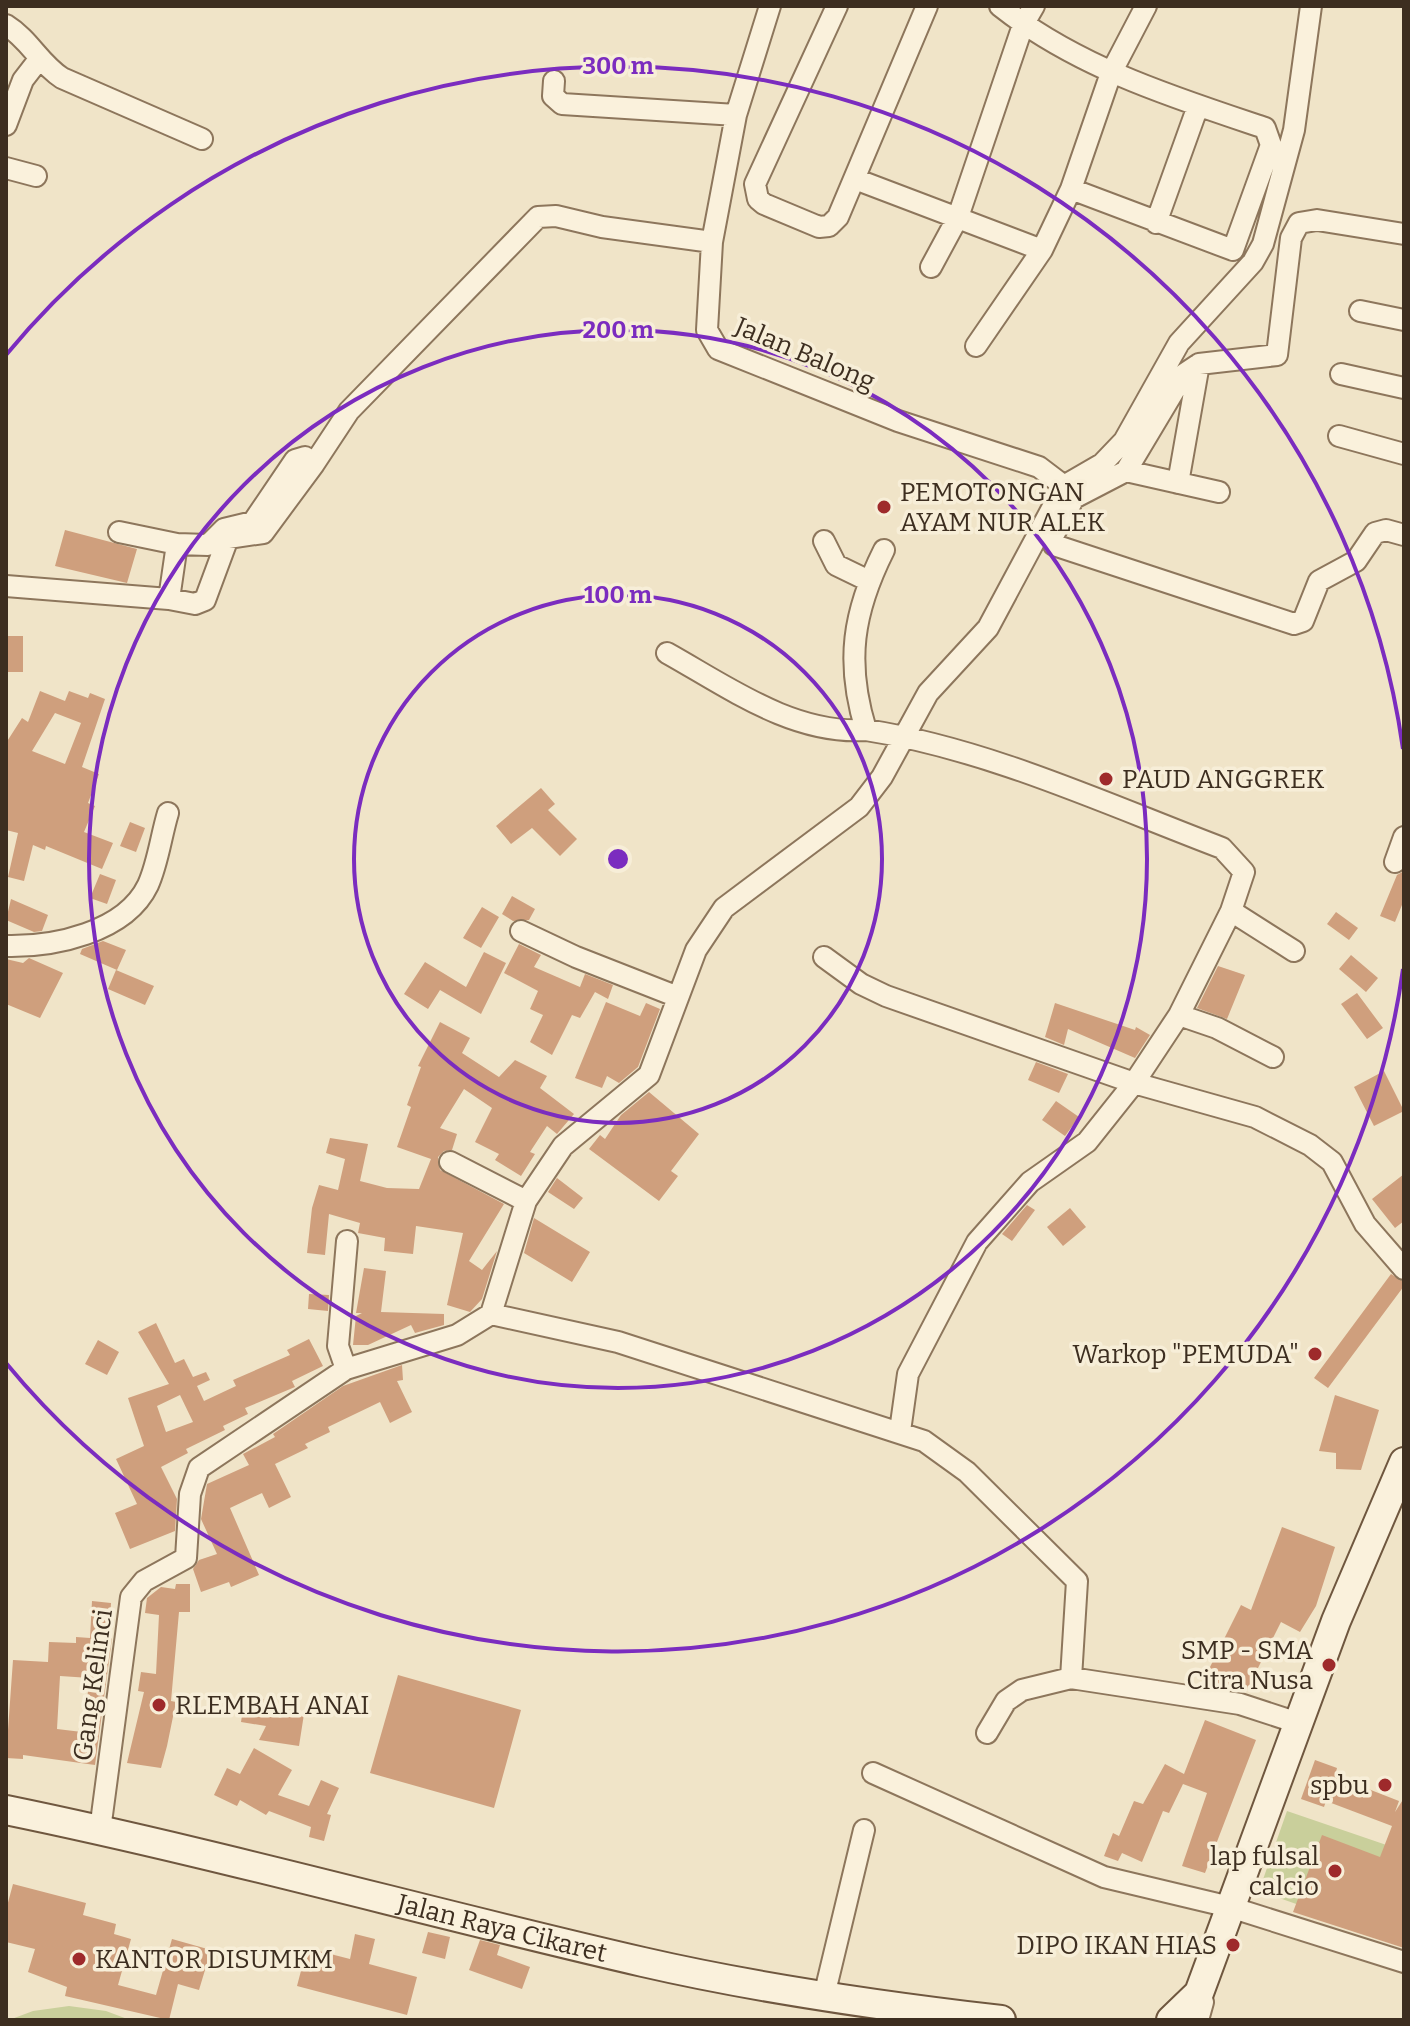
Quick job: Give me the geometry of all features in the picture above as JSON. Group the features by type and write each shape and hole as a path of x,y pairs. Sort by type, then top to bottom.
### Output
{"main road":[{"path":"1171,2020 1198,2007 1230,1907 1336,1621 1404,1462"},
{"name":"Jalan Raya Cikaret","path":"6,1810 644,1962 824,1996 1001,2020"}],"street":[{"name":"Jalan Balong","path":"770,6 736,115 712,242 707,330 718,349 898,421 1039,467 1064,486"},
{"path":"837,6 755,184 764,204 819,227 829,226 838,217 927,6"},
{"path":"1000,6 1023,25 1111,73 1265,128 1271,145 1233,250 1071,189"},
{"path":"931,267 958,217 1023,25 1034,6"},
{"path":"976,346 1042,250 1071,189 1111,73 1146,6"},
{"path":"1071,1678 1077,1581 967,1472 924,1441 618,1342 491,1314 526,1201 563,1146 649,1075 696,950 724,908 859,807 906,736 928,693 988,628 1064,486 1102,464 1124,441 1179,343 1240,280 1263,244 1294,130 1311,6"},
{"path":"6,25 26,38 51,71 79,87 202,139"},
{"path":"6,125 23,80 40,58"},
{"path":"554,81 553,96 562,104 736,115"},
{"path":"1156,223 1198,106"},
{"path":"6,168 36,176"},
{"path":"855,179 1042,250"},
{"path":"6,586 169,599 195,604 205,600 228,538 263,533 349,411 538,217 556,216 602,227 712,242"},
{"path":"1404,234 1317,220 1299,223 1291,238 1277,355 1199,364 1184,374 1126,471 1074,498 1053,536 1054,545 1294,624 1303,621 1319,581 1356,561 1375,533 1386,530 1404,535"},
{"path":"1360,311 1404,320"},
{"path":"1178,483 1199,364"},
{"path":"1341,374 1404,388"},
{"path":"1339,436 1404,454"},
{"path":"119,532 177,544 208,545 224,529 253,522 295,460 305,457 314,464"},
{"path":"1126,471 1219,492"},
{"path":"824,541 836,565 869,581"},
{"path":"169,599 177,544"},
{"path":"866,730 856,699 856,620 869,581 884,550"},
{"path":"667,653 765,707 823,728 906,736 1003,766 1222,848 1244,872 1231,911 1179,1015 1134,1083 1087,1142 1030,1182 977,1242 908,1374 900,1431"},
{"path":"6,946 33,946 78,938 127,911 147,886 168,813"},
{"path":"1395,862 1404,837"},
{"path":"1231,911 1294,951"},
{"path":"521,931 576,957 678,997"},
{"path":"824,957 861,984 886,996 1134,1083 1255,1117 1310,1145 1332,1162 1365,1224 1404,1269"},
{"path":"1179,1015 1217,1028 1273,1057"},
{"path":"450,1162 526,1201"},
{"path":"346,1369 338,1346 347,1241"},
{"name":"Gang Kelinci","path":"100,1830 131,1597 144,1581 186,1558 190,1494 199,1468 346,1369 457,1335 491,1314"},
{"path":"987,1733 1006,1701 1022,1690 1071,1678 1240,1704 1298,1723"},
{"path":"873,1773 1104,1877 1230,1907 1404,1962"},
{"path":"824,1996 864,1830"}],"green space":[{"name":"lap fulsal calcio","path":"1287,1811 1404,1851 1404,1942 1259,1891"},
{"path":"69,2006 106,2011 130,2020 9,2020 33,2011"}],"building":[{"path":"65,530 137,549 127,583 55,566"},
{"path":"6,636 23,636 23,672 6,672"},
{"path":"40,691 65,701 69,691 88,698 90,693 105,699 82,767 99,774 88,803 95,806 84,832 113,843 102,869 46,846 45,850 33,845 24,881 8,877 18,833 6,830 6,743 22,718 28,722","holes":["55,713 81,723 65,764 32,751"]},
{"path":"541,788 555,804 548,810 577,839 560,856 532,828 511,844 496,826"},
{"path":"130,822 145,828 136,852 120,846"},
{"path":"1404,871 1404,900 1395,922 1380,916 1397,875"},
{"path":"100,874 116,880 107,904 90,898"},
{"path":"512,896 535,909 529,920 513,921 502,914"},
{"path":"11,899 48,915 42,931 34,932 6,920"},
{"path":"482,907 499,917 481,948 463,938"},
{"path":"1336,912 1358,928 1349,940 1327,924"},
{"path":"103,941 126,950 117,970 80,954 82,949"},
{"path":"519,944 541,955 534,967 580,987 585,974 613,985 608,999 595,992 580,1018 572,1015 552,1055 530,1042 543,1015 530,1009 538,991 504,973"},
{"path":"484,952 506,963 481,1014 440,990 428,1009 404,994 425,962 466,987"},
{"path":"1351,955 1378,978 1366,992 1339,969"},
{"path":"29,958 63,973 40,1018 6,1004 6,959 23,963"},
{"path":"1218,966 1245,975 1227,1019 1197,1008"},
{"path":"116,970 154,986 145,1005 108,989"},
{"path":"1357,993 1383,1028 1367,1039 1341,1004"},
{"path":"606,1002 640,1016 646,1003 660,1009 638,1067 619,1083 607,1076 602,1088 575,1078"},
{"path":"1055,1003 1135,1030 1136,1027 1150,1035 1135,1058 1068,1029 1064,1045 1045,1037"},
{"path":"440,1022 470,1038 462,1053 499,1077 515,1060 547,1076 540,1088 574,1114 557,1134 547,1126 530,1152 535,1154 521,1176 495,1160 499,1154 475,1142 492,1108 464,1089 440,1128 457,1134 452,1150 444,1151 438,1157 440,1170 504,1204 469,1261 482,1270 497,1251 482,1299 470,1312 447,1305 463,1233 416,1226 413,1254 384,1251 385,1238 358,1233 360,1223 329,1214 325,1255 307,1253 312,1208 319,1185 338,1190 345,1159 326,1153 330,1138 368,1144 360,1181 387,1188 419,1189 431,1159 397,1147 411,1107 407,1105 421,1067 418,1066"},
{"path":"1036,1062 1068,1074 1059,1093 1028,1080"},
{"path":"1384,1071 1404,1111 1374,1126 1354,1087"},
{"path":"649,1092 699,1134 671,1171 678,1176 659,1201 589,1149 600,1135 605,1139 621,1115"},
{"path":"1056,1101 1079,1117 1065,1136 1042,1120"},
{"path":"1404,1174 1404,1221 1395,1228 1372,1199"},
{"path":"557,1178 583,1198 574,1209 548,1192"},
{"path":"1027,1205 1035,1210 1012,1241 1002,1234"},
{"path":"1070,1208 1086,1227 1063,1246 1047,1227"},
{"path":"534,1218 590,1252 572,1282 524,1253"},
{"path":"364,1268 386,1271 381,1312 444,1314 444,1325 415,1333 411,1325 368,1345 353,1345 356,1316 362,1313 356,1313"},
{"path":"1391,1274 1404,1282 1404,1286 1328,1388 1314,1378"},
{"path":"309,1294 329,1295 328,1311 308,1309"},
{"path":"156,1323 175,1363 184,1359 193,1377 206,1372 210,1380 197,1386 204,1401 236,1386 233,1380 290,1355 287,1350 309,1339 323,1366 292,1381 295,1387 245,1408 248,1414 223,1426 225,1430 186,1449 188,1453 161,1467 177,1499 175,1531 130,1549 115,1513 137,1504 116,1459 144,1446 128,1398 169,1384 138,1332","holes":["180,1395 193,1422 166,1432 157,1406"]},
{"path":"98,1340 119,1352 107,1375 85,1364"},
{"path":"402,1365 403,1380 397,1381 412,1412 390,1423 380,1402 328,1427 330,1432 305,1444 308,1448 275,1464 291,1497 269,1508 262,1493 230,1508 259,1575 231,1587 229,1582 201,1592 193,1569 199,1560 217,1554 201,1519 207,1484 249,1465 243,1454 275,1437 273,1434 343,1386"},
{"path":"1335,1395 1379,1410 1361,1470 1336,1469 1336,1453 1319,1451"},
{"path":"1282,1527 1335,1547 1316,1606 1300,1632 1281,1622 1246,1692 1216,1687 1203,1681 1241,1605 1251,1610"},
{"path":"176,1584 190,1584 190,1612 179,1612 171,1701 176,1702 161,1768 127,1763 144,1692 138,1691 141,1672 156,1674 159,1615 145,1613 147,1598 161,1587 175,1589"},
{"path":"92,1601 111,1603 109,1638 112,1638 95,1765 23,1755 23,1759 6,1758 13,1660 48,1662 49,1642 76,1643 76,1637 90,1638","holes":["60,1676 90,1678 82,1732 57,1729"]},
{"path":"398,1675 521,1710 494,1808 370,1773"},
{"path":"245,1696 264,1699 262,1708 304,1714 299,1746 259,1740 266,1726 241,1722"},
{"path":"1205,1720 1256,1740 1205,1873 1182,1866 1207,1793 1183,1784 1169,1813 1163,1811 1142,1862 1122,1853 1118,1861 1104,1856 1113,1833 1119,1836 1134,1801 1143,1804 1165,1764 1184,1774"},
{"path":"254,1748 292,1770 278,1795 309,1806 321,1780 339,1788 327,1814 331,1815 324,1841 309,1837 311,1827 269,1811 266,1815 240,1800 237,1806 214,1795 227,1768 240,1774"},
{"name":"lap fulsal calcio","path":"1315,1760 1337,1768 1335,1776 1399,1801 1395,1812 1404,1798 1404,1948 1293,1912 1322,1835 1380,1857 1392,1826 1326,1801 1324,1807 1301,1799"},
{"name":"KANTOR DISUMKM","path":"13,1884 86,1903 83,1915 116,1924 114,1934 131,1939 118,1985 156,1995 172,1939 211,1950 199,1990 178,1984 169,2020 65,1996 67,1987 28,1972 35,1949 6,1942 6,1910"},
{"path":"428,1932 450,1937 445,1959 422,1953"},
{"path":"355,1934 375,1939 369,1964 417,1977 407,2015 297,1986 307,1948 350,1959"},
{"path":"480,1940 500,1945 497,1955 530,1967 522,1989 469,1970"}],"place":[{"name":"PEMOTONGAN AYAM NUR ALEK","path":"884,507"},
{"name":"PAUD ANGGREK","path":"1106,779"},
{"name":"Warkop \"PEMUDA\"","path":"1315,1354"},
{"name":"SMP - SMA Citra Nusa","path":"1329,1665"},
{"name":"RLEMBAH ANAI","path":"159,1705"},
{"name":"spbu","path":"1385,1785"},
{"name":"lap fulsal calcio","path":"1335,1871"},
{"name":"DIPO IKAN HIAS","path":"1233,1945"},
{"name":"KANTOR DISUMKM","path":"79,1959"}]}
